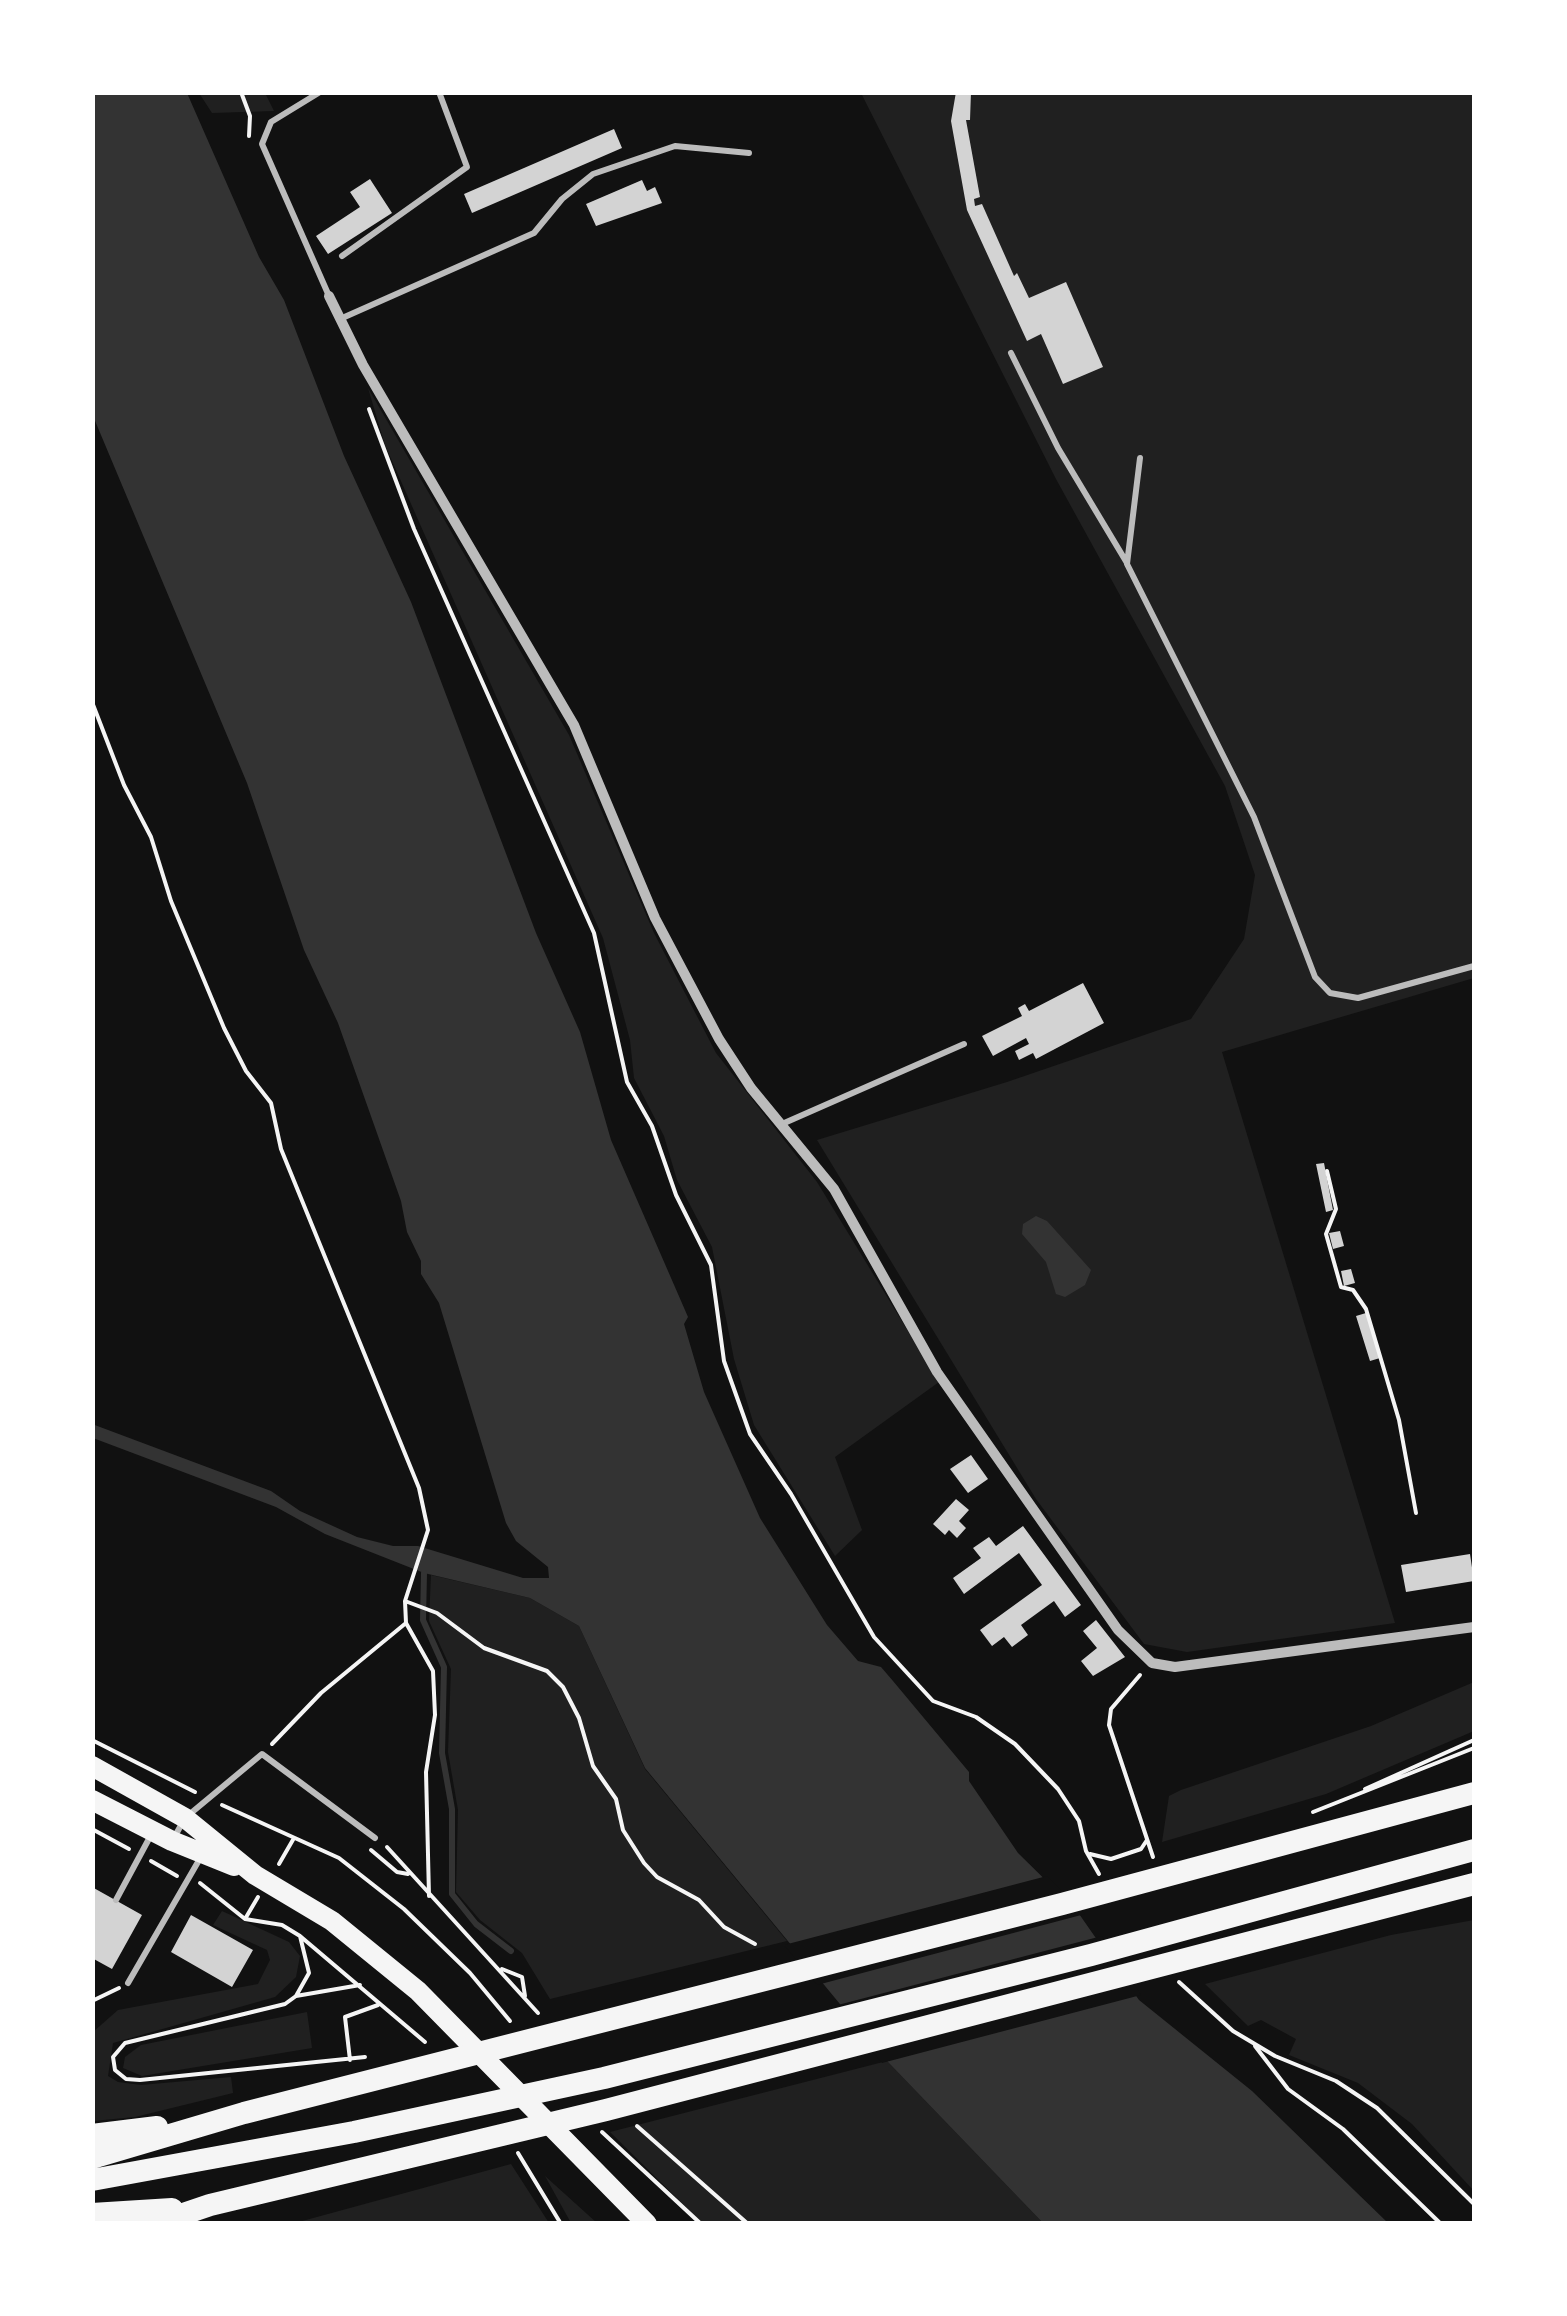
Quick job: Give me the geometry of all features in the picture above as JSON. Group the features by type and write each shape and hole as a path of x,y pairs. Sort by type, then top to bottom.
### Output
{"highway":[{"path":"92,2158 244,2113 1304,1840 1474,1790"},
{"path":"92,2180 354,2132 641,2068 1474,1850"},
{"path":"154,2224 210,2205 364,2170 1474,1884"},
{"path":"92,2135 244,2113"},
{"path":"92,2214 210,2205"}],"main road":[{"path":"92,1766 185,1818 255,1874 332,1922 418,1991 647,2224"},
{"path":"96,1807 255,1874"}],"street":[{"path":"329,296 363,365 574,725 655,918 719,1039 779,1125 806,1150 834,1189 937,1372 1098,1605 1152,1663 1175,1667 1474,1628"}],"lane":[{"path":"320,92 271,122 264,131 265,154 329,296"},
{"path":"342,256 467,167 438,92"},
{"path":"340,320 534,232 562,199 593,174 675,146 749,153"},
{"path":"1011,353 1058,448 1128,564 1254,817 1315,977 1330,993 1358,998 1474,966"},
{"path":"1128,564 1140,458"},
{"path":"779,1125 964,1044"},
{"path":"116,1900 162,1836 262,1754 375,1838"},
{"path":"128,1984 202,1854"}],"path":[{"path":"241,92 250,116 249,139 265,154"},
{"path":"363,365 364,396 414,529 594,934 627,1082 652,1126 676,1196 711,1266 724,1361 750,1434 791,1494 874,1637 933,1700 976,1717 1015,1744 1058,1789 1078,1822 1086,1851 1096,1858 1142,1849 1149,1840 1108,1724 1111,1709 1152,1663"},
{"path":"92,702 124,785 152,837 171,900 224,1028 246,1071 270,1103 281,1149 419,1488 427,1532 405,1601 406,1623 433,1671 435,1715 426,1772 429,1896 394,1852 375,1838"},
{"path":"1328,1171 1336,1209 1326,1234 1342,1288 1353,1290 1366,1309 1400,1420 1416,1512"},
{"path":"405,1601 437,1614 484,1648 547,1671 564,1687 593,1766 616,1799 623,1830 644,1863 657,1877 699,1900 724,1928 755,1944"},
{"path":"262,1754 322,1693 406,1623"},
{"path":"92,1740 339,1858 390,1897"},
{"path":"1348,1798 1474,1740"},
{"path":"1301,1816 1474,1748"},
{"path":"208,1891 245,1919 282,1925 300,1936 360,1985 378,2005 344,2018 350,2060"},
{"path":"296,1996 309,1973 300,1936"},
{"path":"497,1968 522,1977 526,2000"},
{"path":"92,2002 128,1984"},
{"path":"1181,1984 1252,2042 1288,2090 1342,2129 1441,2224"},
{"path":"360,1985 296,1996 284,2004 125,2042 114,2056 115,2070 126,2079 140,2080 368,2057"},
{"path":"1252,2042 1336,2081 1377,2108 1474,2204"}],"shaded area":[{"path":"93,93 187,93 259,257 284,300 344,456 411,602 536,933 580,1032 611,1140 688,1317 684,1324 704,1392 760,1518 827,1625 858,1661 881,1667 969,1772 969,1781 1018,1853 1077,1911 1139,2000 1252,2091 1388,2223 1043,2223 887,2061 645,1768 579,1626 530,1598 424,1573 325,1534 276,1507 93,1438 92,1424 271,1491 300,1511 357,1537 393,1546 418,1546 523,1578 549,1578 548,1567 516,1541 506,1523 439,1303 421,1274 421,1261 407,1232 401,1201 338,1023 304,950 247,783 93,416"},
{"path":"199,93 265,93 274,111 212,113"},
{"path":"861,93 1474,93 1474,978 1222,1052 1395,1623 1187,1652 1144,1644 1036,1499 817,1140 1007,1082 1191,1019 1244,939 1255,875 1225,786 1056,479"},
{"path":"368,388 569,735 654,933 716,1053 817,1182 939,1382 835,1457 862,1530 835,1556 754,1425 734,1359 712,1247 677,1180 664,1136 634,1078 630,1040 603,938 385,445"},
{"path":"1036,1216 1047,1221 1091,1270 1085,1285 1065,1297 1056,1294 1046,1262 1022,1234 1023,1224"},
{"path":"431,1575 530,1598 579,1626 645,1769 787,1941 550,1999 522,1953 480,1920 456,1892 458,1810 448,1752 451,1669 429,1621"},
{"path":"1474,1682 1474,1731 1326,1794 1162,1842 1169,1796 1371,1726"},
{"path":"222,1911 289,1942 300,1956 296,1977 275,1997 113,2043 108,2076 118,2082 141,2085 231,2077 233,2093 135,2117 93,2121 93,2032 118,2010 258,1984 270,1960 267,1950 213,1925"},
{"path":"1474,1920 1474,2191 1412,2124 1358,2083 1289,2055 1296,2039 1261,2020 1248,2026 1205,1984 1391,1935"},
{"path":"307,2012 312,2048 142,2076 123,2068 125,2057 141,2045"},
{"path":"887,2061 1043,2223 702,2223 610,2132"},
{"path":"511,2164 549,2223 295,2223"},
{"path":"545,2176 597,2223 571,2223"}],"pier":[{"path":"1047,1876 1085,1914 817,1985 784,1945"},
{"path":"1102,1936 1141,1995 882,2063 834,2006"}],"building":[{"path":"956,92 971,92 970,120 966,120 980,197 974,199 975,206 982,204 1014,276 1017,273 1029,298 1066,282 1103,367 1063,384 1041,334 1027,341 967,210 951,121"},
{"path":"614,129 622,148 472,213 464,194"},
{"path":"370,179 392,213 328,254 316,236 360,207 350,192"},
{"path":"642,180 647,191 655,187 662,203 596,226 586,204"},
{"path":"1083,983 1104,1023 1036,1059 1033,1053 1019,1060 1015,1051 1029,1044 1026,1038 993,1056 982,1036 1022,1016 1018,1008 1025,1004 1029,1011"},
{"path":"1324,1163 1333,1210 1326,1212 1316,1164"},
{"path":"1340,1231 1344,1246 1333,1249 1329,1233"},
{"path":"1351,1269 1355,1283 1344,1286 1341,1271"},
{"path":"1366,1313 1380,1358 1370,1361 1356,1316"},
{"path":"971,1455 988,1479 968,1493 950,1469"},
{"path":"956,1499 969,1510 959,1521 966,1528 957,1538 949,1530 945,1535 933,1524"},
{"path":"1023,1526 1081,1605 1065,1617 1054,1601 1021,1625 1028,1635 1012,1647 1004,1637 992,1646 980,1630 1042,1585 1019,1553 964,1594 953,1578 981,1558 973,1548 989,1537 996,1546"},
{"path":"1470,1554 1474,1581 1406,1592 1401,1565"},
{"path":"1096,1620 1125,1657 1093,1676 1081,1661 1097,1648 1083,1631"},
{"path":"92,1887 142,1915 112,1969 92,1958"},
{"path":"191,1915 253,1950 232,1987 171,1952"}],"waterway":[{"path":"424,1573 423,1620 444,1667 442,1753 452,1809 452,1894 476,1924 511,1951"}]}
